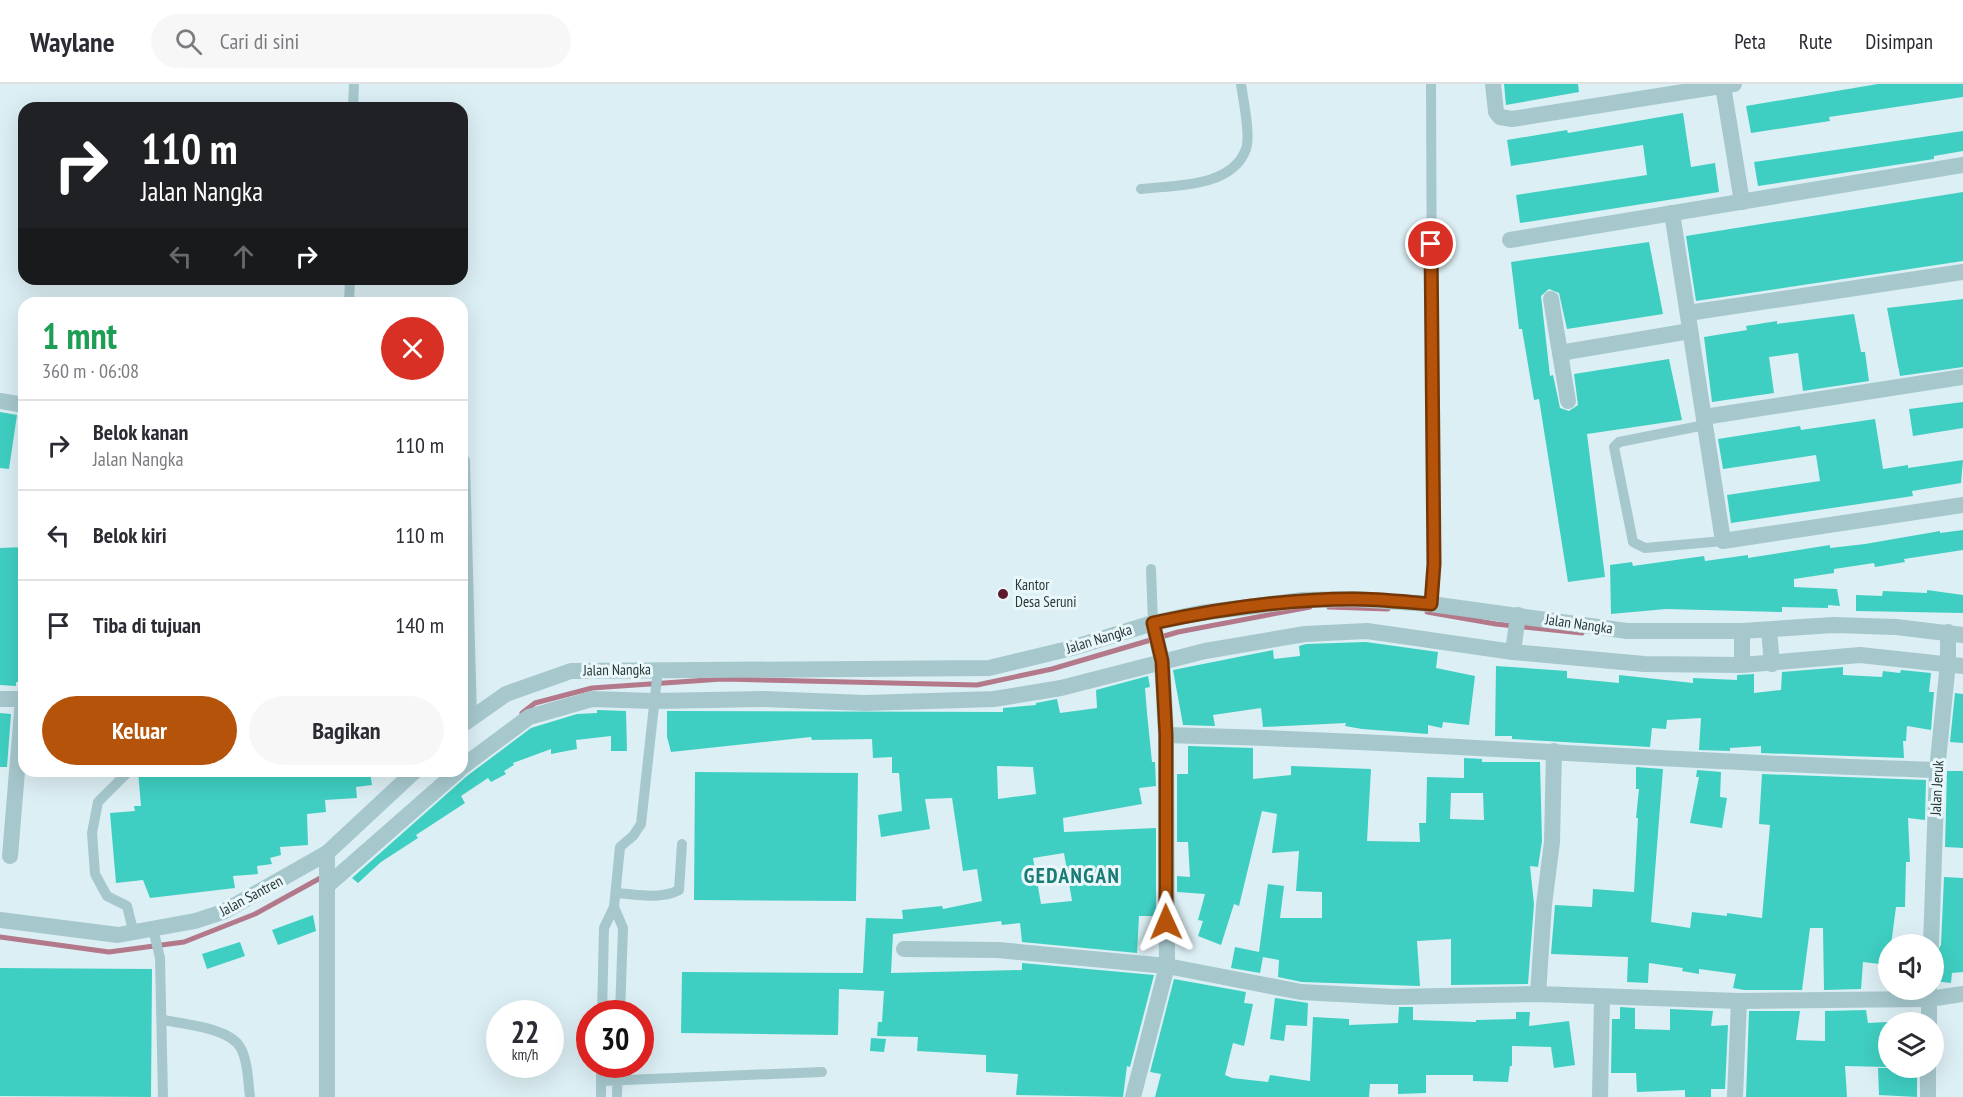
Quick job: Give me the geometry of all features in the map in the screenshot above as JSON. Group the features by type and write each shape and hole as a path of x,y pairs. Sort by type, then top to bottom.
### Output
{"street":[{"path":"1493,84 1496,112 1500,117 1512,119 1728,85 1742,202"},
{"path":"1510,240 1963,165"},
{"path":"1672,213 1723,542 1963,505"},
{"path":"1688,313 1963,272"},
{"path":"1551,299 1568,401"},
{"path":"1560,353 1690,331"},
{"path":"1704,421 1963,377"},
{"path":"0,401 18,404"},
{"name":"Jalan Nangka","path":"468,711 506,694 571,671 989,668 1072,648 1158,644 1200,613 1303,600 1354,599 1431,604 1518,620 1627,631 1742,633 1833,625 1953,634"},
{"path":"1513,649 1518,620"},
{"path":"468,763 529,717 592,699 763,699 865,703 994,699 1061,688 1158,644 1305,634 1367,631 1644,664 1742,662 1860,655 1953,663"},
{"path":"1769,631 1772,660"},
{"path":"1742,633 1742,662"},
{"name":"Jalan Jeruk","path":"1931,934 1937,770 1953,663 1953,634"},
{"path":"1133,1097 1167,966 1166,735 1158,644"},
{"path":"0,699 18,699"},
{"path":"1166,735 1328,739 1937,770"},
{"path":"1538,994 1544,905 1552,842 1554,751"},
{"path":"10,856 18,766"},
{"name":"Jalan Santren","path":"0,920 105,934 155,934 223,912 327,857 409,777"},
{"path":"328,882 451,777"},
{"path":"327,857 327,1097"},
{"path":"904,949 998,950 1167,966 1301,992 1394,997 1538,994 1740,1001 1878,997"},
{"path":"1944,995 1963,994"},
{"path":"1600,1097 1602,997"},
{"path":"1735,1097 1740,1001"},
{"path":"1928,1078 1928,1097"}],"lane":[{"path":"353,102 354,84"},
{"path":"1142,189 1218,178 1239,161 1246,148 1241,84"},
{"path":"1431,84 1434,564 1431,604"},
{"path":"1704,421 1619,442 1614,447 1633,542 1637,546 1645,548 1723,542"},
{"path":"1151,569 1158,644"},
{"path":"602,1000 604,928 614,907 620,847 633,836 640,824 658,672"},
{"path":"123,777 98,802 92,833 95,874 107,896 127,906 134,934"},
{"path":"616,893 658,895 670,894 679,890 682,844"},
{"path":"614,907 623,928 620,1000"},
{"path":"155,934 160,958 163,1020 162,1097"},
{"path":"163,1020 232,1037 241,1048 250,1097"},
{"path":"601,1097 601,1081 822,1072"},
{"path":"617,1097 618,1081"}],"building":[{"path":"1504,84 1578,84 1579,92 1506,105"},
{"path":"1878,84 1963,84 1963,97 1829,117 1830,121 1751,133 1746,106"},
{"path":"1683,113 1691,167 1715,163 1719,192 1520,223 1516,195 1647,175 1643,145 1511,166 1507,140 1567,130 1568,133"},
{"path":"1963,131 1963,151 1934,156 1934,159 1758,186 1754,162"},
{"path":"1963,192 1963,261 1696,301 1686,236"},
{"path":"1649,242 1663,314 1567,329 1559,293 1549,289 1541,296 1550,376 1553,375 1560,408 1569,411 1578,405 1574,374 1669,359 1682,420 1587,434 1605,577 1568,582 1539,399 1534,400 1522,329 1519,329 1511,262"},
{"path":"1963,299 1963,367 1900,376 1887,308"},
{"path":"1854,314 1861,352 1865,352 1869,381 1803,391 1798,353 1769,357 1774,393 1712,402 1704,337 1747,330 1746,326 1777,321 1777,324"},
{"path":"1963,402 1963,428 1913,436 1909,409"},
{"path":"0,412 17,415 9,469 0,468"},
{"path":"1875,419 1883,469 1908,465 1908,468 1963,460 1961,483 1912,491 1913,496 1731,523 1727,495 1820,481 1816,455 1723,469 1718,439 1800,426 1801,430"},
{"path":"1963,530 1963,550 1904,559 1905,562 1875,567 1874,563 1834,569 1834,573 1794,579 1794,587 1837,589 1840,606 1782,607 1782,612 1666,609 1611,614 1610,565 1632,562 1633,566 1704,556 1705,561 1748,555 1748,558 1830,545 1830,548 1940,531 1940,533"},
{"path":"18,547 18,682 16,682 16,686 0,685 0,548"},
{"path":"1927,590 1963,595 1963,613 1856,611 1856,595 1882,596 1883,591 1927,593"},
{"path":"1366,642 1438,652 1436,668 1475,676 1469,725 1443,722 1442,728 1428,725 1428,734 1362,729 1345,726 1346,723 1263,727 1261,708 1213,715 1215,726 1183,725 1173,670 1273,650 1274,659 1300,656 1299,646 1306,644"},
{"path":"1496,666 1567,671 1567,678 1619,683 1619,675 1693,683 1693,678 1737,680 1737,675 1754,674 1754,693 1781,690 1782,672 1843,667 1843,675 1882,677 1883,671 1900,673 1901,670 1931,673 1929,692 1934,692 1931,730 1907,726 1906,741 1903,741 1904,758 1761,753 1761,746 1730,748 1730,751 1699,750 1701,718 1667,720 1666,729 1652,728 1650,747 1512,739 1512,736 1495,736"},
{"path":"1148,676 1150,687 1145,688 1156,786 1139,788 1142,804 1063,818 1064,832 1156,828 1156,916 1139,916 1137,953 1022,942 1020,923 1002,925 1001,921 893,934 891,973 1022,970 1022,963 1154,975 1130,1067 1127,1066 1123,1097 1016,1095 1018,1074 986,1072 986,1055 917,1051 918,1037 877,1036 878,1022 882,1022 884,991 839,989 838,1035 681,1033 682,972 863,973 866,918 903,919 902,910 942,906 943,909 982,901 977,869 963,871 952,798 925,799 930,829 881,837 878,815 902,811 899,773 892,773 892,757 873,758 872,739 812,740 811,737 671,752 667,737 667,711 1003,712 1003,708 1036,705 1036,703 1057,699 1060,713 1097,708 1096,690","holes":["997,766 1033,767 1036,794 998,799","1064,853 1072,901 1041,904 1033,858"]},
{"path":"1955,693 1963,694 1963,743 1950,742"},
{"path":"597,710 626,711 627,751 611,751 611,736 576,740 577,749 551,754 551,749 513,763 514,765 504,771 506,774 491,782 488,778 461,796 465,803 416,835 418,838 381,862 358,883 352,878 466,777 531,728 577,714 597,713"},
{"path":"0,713 11,714 7,767 0,767"},
{"path":"1188,746 1253,748 1253,779 1291,775 1291,766 1371,769 1367,841 1420,842 1419,823 1426,823 1427,777 1464,778 1464,758 1482,759 1482,762 1540,762 1542,841 1538,867 1530,866 1534,904 1528,984 1451,985 1451,939 1417,941 1420,986 1302,982 1278,977 1279,960 1263,957 1260,973 1231,968 1235,947 1259,952 1268,884 1284,886 1280,918 1322,918 1322,892 1296,891 1299,851 1272,853 1277,814 1262,811 1239,906 1234,904 1221,945 1198,936 1203,921 1198,920 1205,894 1177,892 1177,876 1190,877 1188,842 1177,842 1177,774 1188,774","holes":["1451,793 1483,793 1484,820 1450,819"]},
{"path":"1636,767 1663,769 1651,922 1690,928 1692,912 1727,916 1727,913 1762,918 1770,825 1759,824 1762,774 1926,780 1925,820 1908,818 1910,862 1906,862 1905,907 1896,907 1892,934 1878,934 1878,964 1863,962 1861,989 1824,990 1823,928 1810,928 1802,990 1744,990 1733,988 1736,974 1699,969 1699,974 1682,971 1683,968 1649,963 1648,983 1627,982 1628,957 1551,954 1555,905 1592,907 1593,889 1634,892 1639,789 1636,789"},
{"path":"1697,770 1721,772 1720,797 1727,798 1722,828 1690,823 1699,777 1696,777"},
{"path":"1947,771 1963,771 1963,848 1945,847"},
{"path":"695,772 858,773 856,901 694,900"},
{"path":"139,777 371,777 372,785 356,787 357,798 325,800 326,812 307,814 308,845 280,847 281,855 270,858 272,864 257,866 258,874 233,876 235,888 150,898 143,880 116,883 110,813 135,811 134,806 141,806"},
{"path":"1944,877 1963,878 1963,972 1952,973 1951,983 1944,982 1944,934 1941,934"},
{"path":"313,915 316,931 278,945 272,930"},
{"path":"240,942 245,956 207,969 202,954"},
{"path":"0,968 152,969 151,1097 0,1096"},
{"path":"1174,979 1246,992 1244,1003 1253,1004 1244,1046 1233,1043 1225,1075 1232,1078 1268,1082 1270,1075 1310,1081 1313,1017 1349,1019 1349,1025 1398,1023 1399,1007 1413,1007 1413,1020 1476,1022 1476,1020 1516,1019 1516,1012 1530,1012 1529,1026 1569,1021 1575,1065 1554,1068 1551,1047 1512,1046 1512,1066 1510,1066 1508,1082 1473,1081 1473,1075 1426,1075 1426,1093 1398,1094 1398,1084 1370,1084 1369,1097 1155,1097 1161,1074 1150,1072"},
{"path":"1275,998 1308,1003 1307,1026 1286,1025 1284,1041 1270,1039"},
{"path":"1620,1007 1635,1008 1635,1029 1670,1030 1670,1009 1713,1011 1711,1026 1728,1025 1725,1089 1711,1089 1711,1097 1685,1097 1685,1090 1637,1092 1636,1073 1611,1073 1612,1019 1620,1019"},
{"path":"1866,1010 1868,1023 1878,1022 1878,1067 1845,1066 1847,1097 1746,1097 1749,1011 1800,1011 1796,1040 1825,1041 1825,1011"},
{"path":"871,1038 886,1039 884,1052 870,1051"},
{"path":"1878,1078 1917,1078 1917,1097 1879,1095"}],"waterway":[{"path":"522,713 535,703 592,688 722,679 977,685 1052,669 1178,632 1310,607"},
{"path":"1329,607 1388,609"},
{"path":"1427,612 1496,624 1582,633"},
{"path":"0,937 109,952 184,942 255,914 324,876"}],"place":[{"name":"Kantor Desa Seruni","path":"1003,594"}],"district":[{"name":"GEDANGAN","path":"1072,876"}],"route":[{"path":"1166,922 1166,735 1162,661 1153,623 1200,613 1303,600 1354,599 1431,604 1434,564 1431,244"}]}
